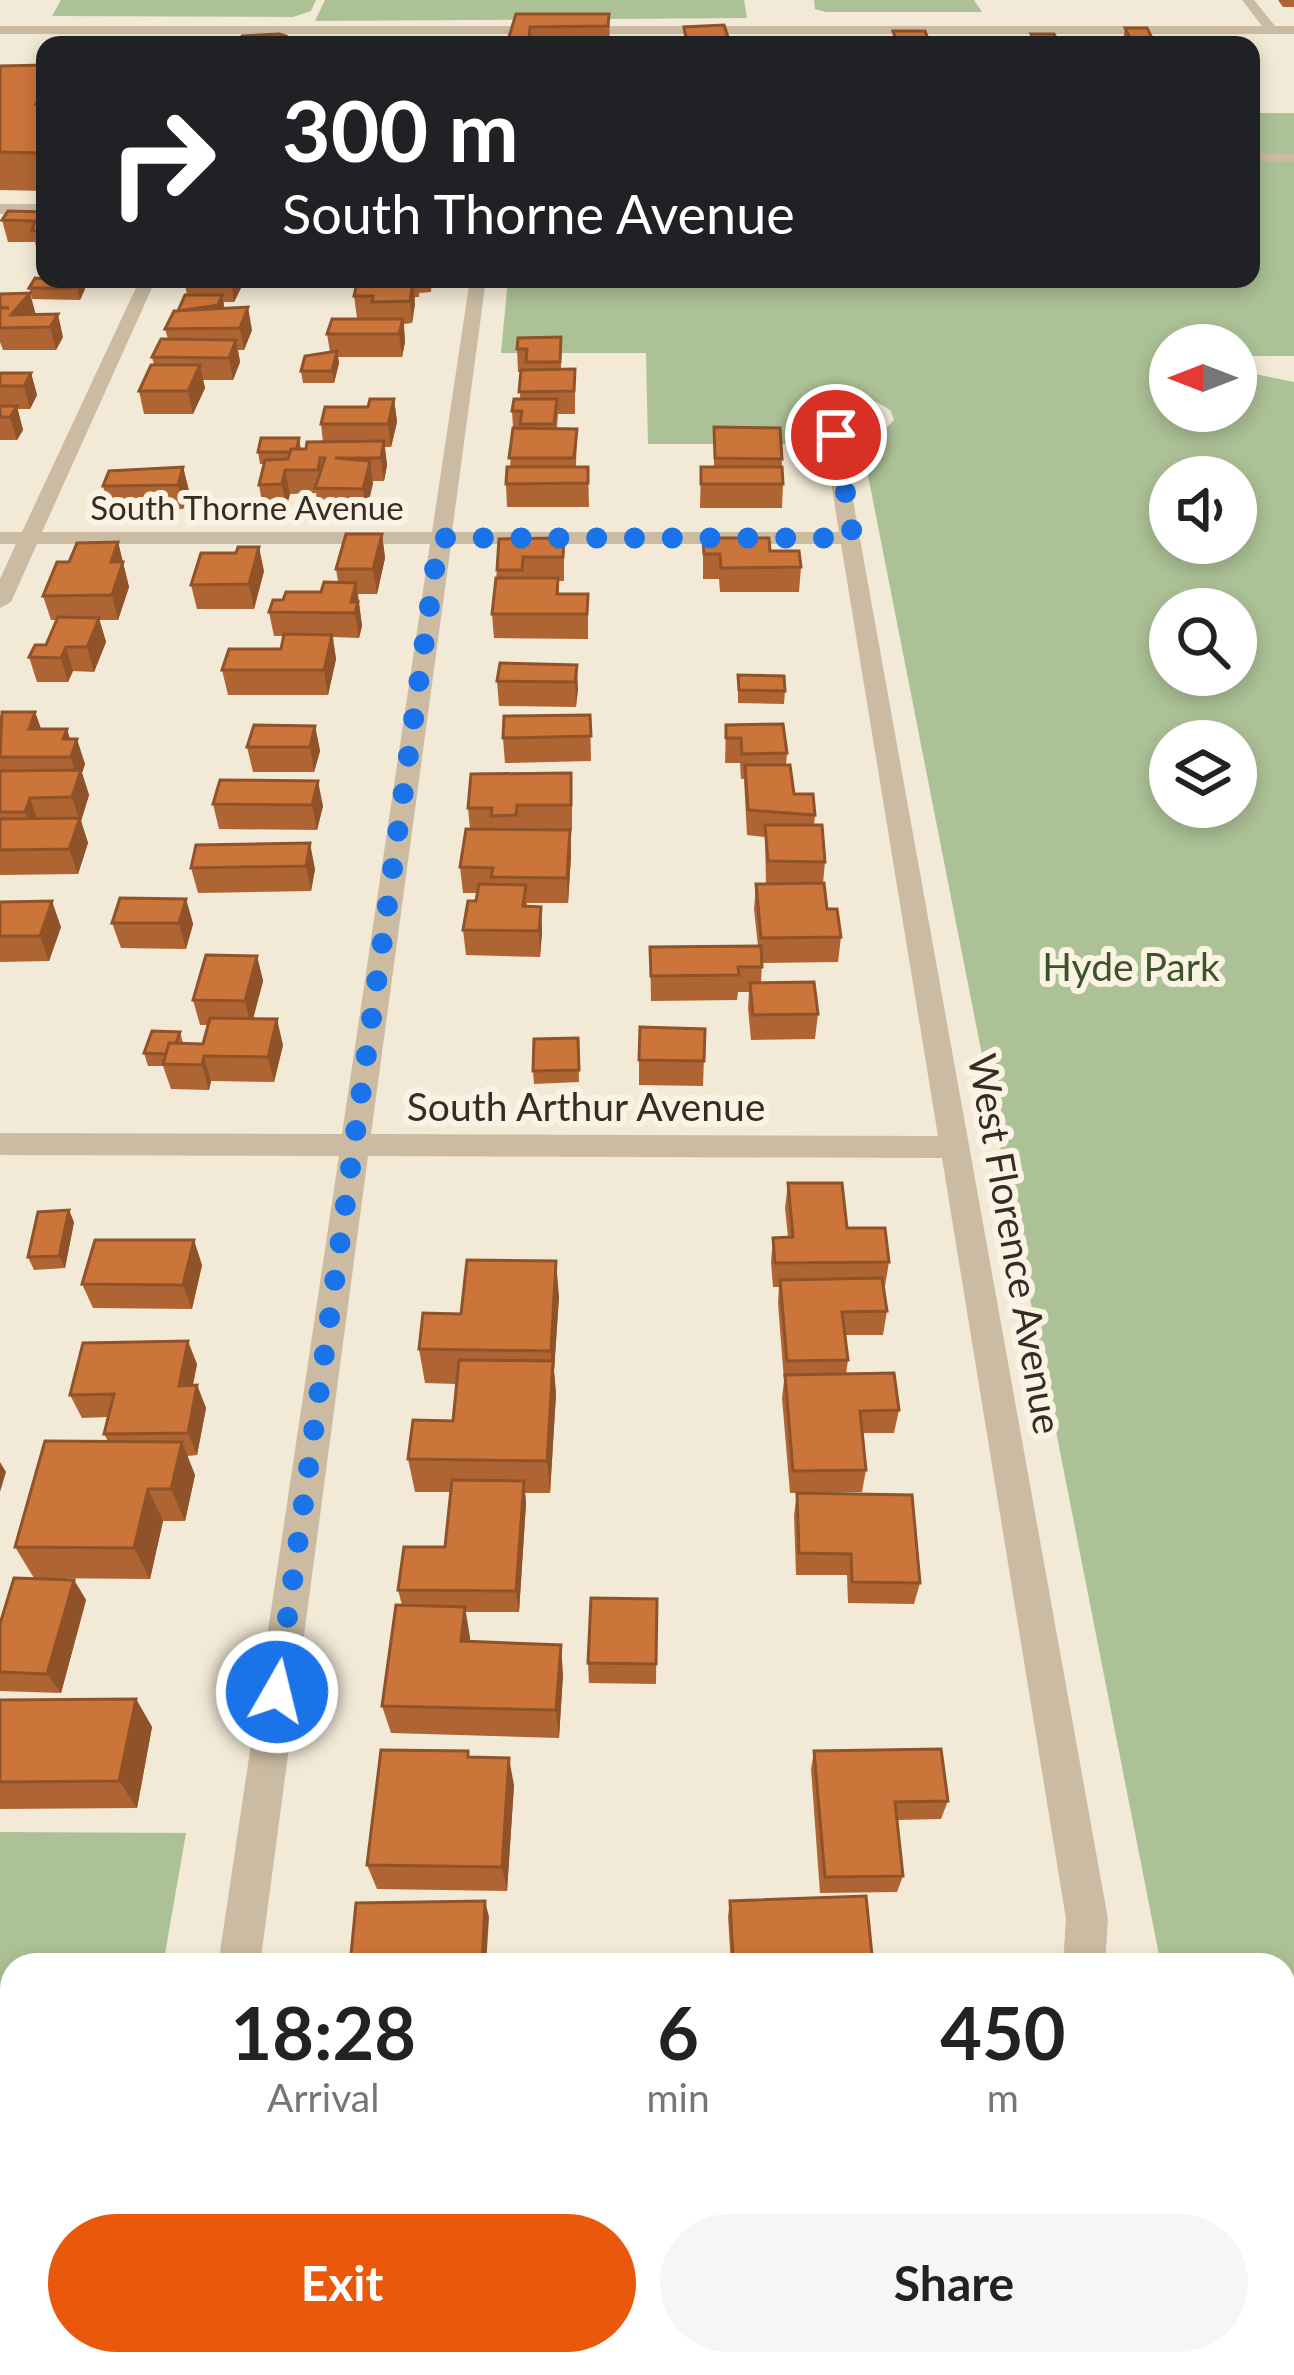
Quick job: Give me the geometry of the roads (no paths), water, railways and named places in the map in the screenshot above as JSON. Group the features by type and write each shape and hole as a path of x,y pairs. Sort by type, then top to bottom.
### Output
{"street":[{"path":"1248,0 1271,30"},
{"path":"0,30 574,36"},
{"path":"892,36 1294,30"},
{"path":"1260,157 1294,157"},
{"path":"0,209 36,209"},
{"path":"0,224 36,223"},
{"path":"0,602 144,288"},
{"path":"240,1953 477,288"},
{"name":"West Florence Avenue","path":"843,418 836,450 1088,1919 1085,1953"},
{"name":"South Thorne Avenue","path":"0,538 853,538"},
{"name":"South Arthur Avenue","path":"0,1144 956,1147"}],"park label":[{"name":"Hyde Park","path":"1131,967"}]}
